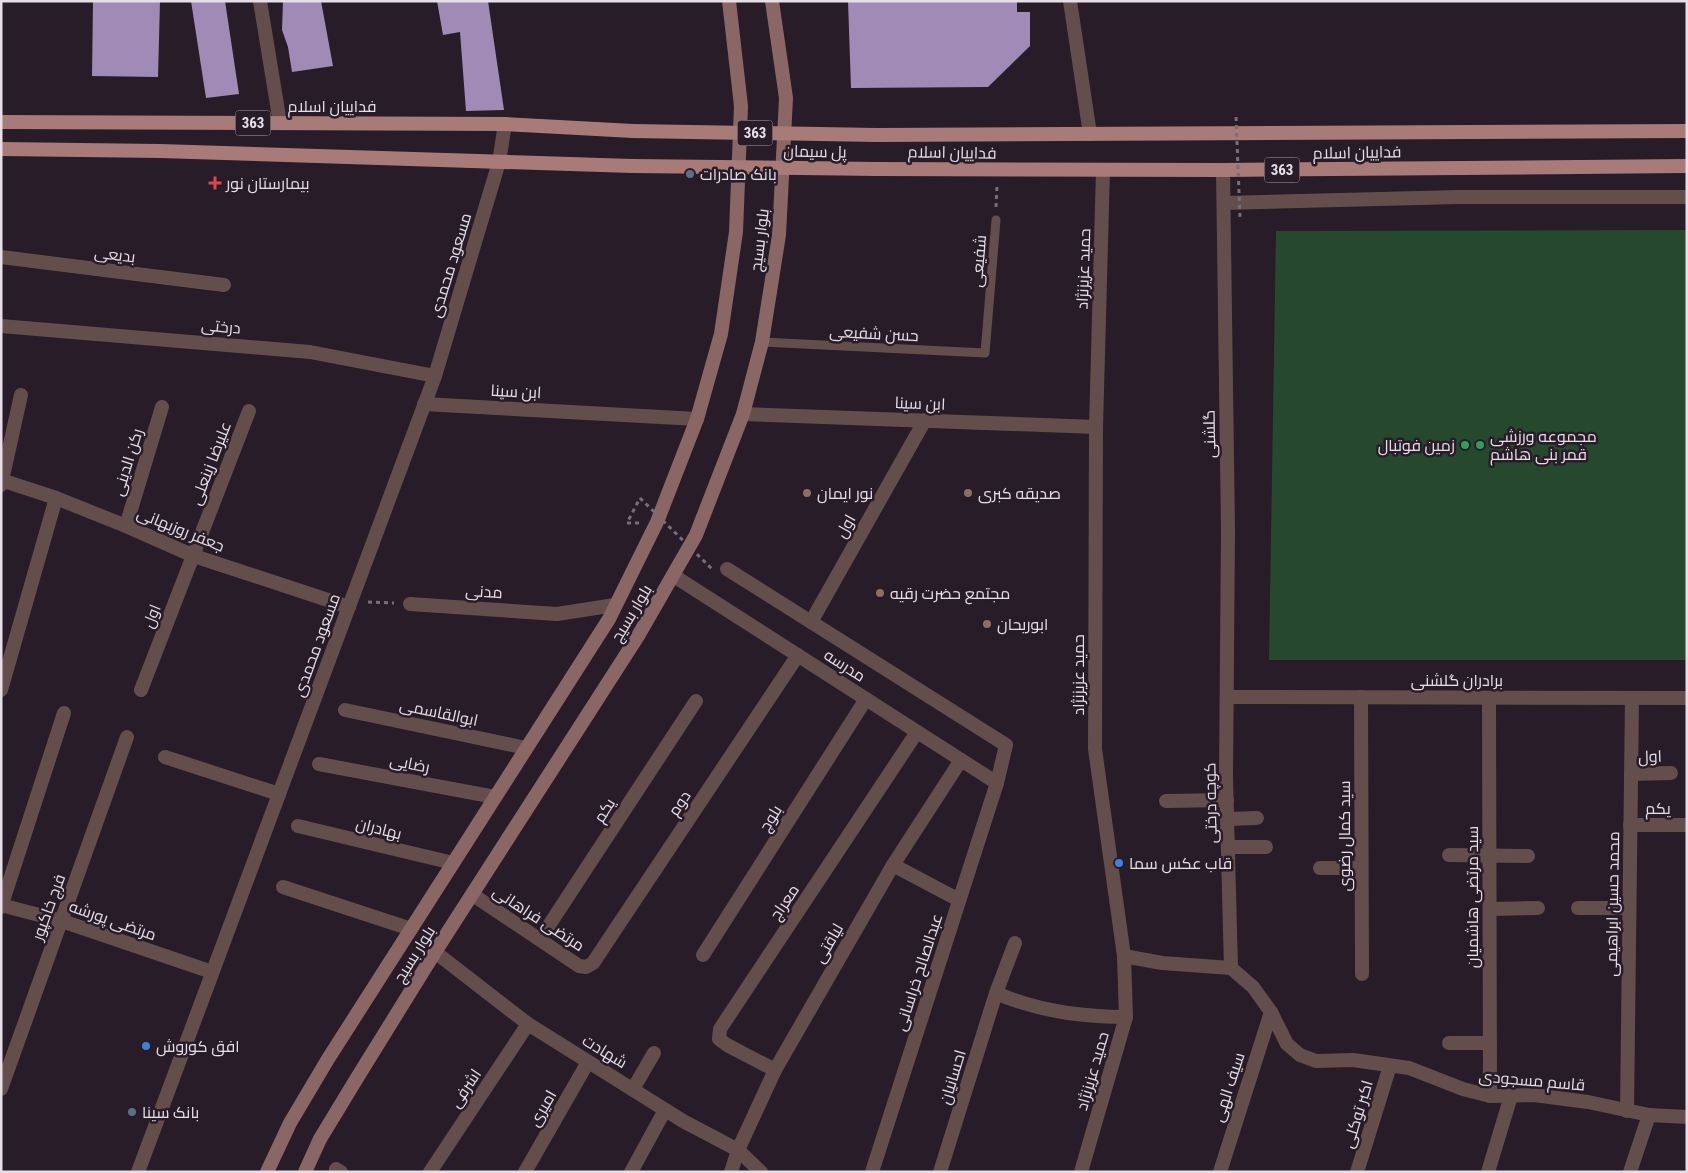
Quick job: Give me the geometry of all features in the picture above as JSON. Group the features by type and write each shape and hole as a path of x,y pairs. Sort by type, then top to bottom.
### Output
{"main road":[{"name":"بلوار بسیج","path":"266,1172 290,1123 411,929 609,619 657,522 696,419 721,334 736,232 741,106 729,1"},
{"name":"بلوار بسیج","path":"305,1172 320,1139 435,952 638,636 696,535 743,414 762,342 779,235 786,98 772,1"},
{"name":"فداییان اسلام","path":"1,122 505,124 633,131"},
{"name":"پل سیمان","path":"633,131 877,135"},
{"name":"فداییان اسلام","path":"877,135 1687,132"},
{"name":"363","path":"1,149 160,151 499,162"},
{"name":"پل سیمان","path":"499,162 632,166 877,169"},
{"name":"فداییان اسلام","path":"877,169 1224,170 1687,166"}],"street":[{"path":"260,1 280,123"},
{"path":"1070,1 1090,134"},
{"name":"مسعود محمدی","path":"138,1172 435,376 499,162 505,124"},
{"name":"حمید عزیزنژاد","path":"1082,1172 1126,1016 1124,956 1095,749 1096,427 1103,170"},
{"name":"گلشنی","path":"1224,170 1228,530 1227,697"},
{"path":"1224,203 1459,197 1687,197"},
{"name":"بدیعی","path":"1,257 224,285"},
{"name":"درختی","path":"1,326 310,352 435,376"},
{"path":"2,482 21,396"},
{"name":"ابن سینا","path":"424,404 696,419"},
{"name":"رکن الدینی","path":"126,526 162,407"},
{"name":"علیرضا زینعلی","path":"194,556 248,411"},
{"name":"ابن سینا","path":"743,414 1096,427"},
{"name":"اول","path":"811,622 925,420"},
{"name":"جعفر روزبهانی","path":"2,482 56,498 194,556 350,604"},
{"path":"1,690 56,498"},
{"name":"اول","path":"141,690 194,556"},
{"path":"727,569 811,622"},
{"name":"مدرسه","path":"674,576 997,783"},
{"name":"مدنی","path":"410,604 557,614 615,605"},
{"name":"عبدالصالح خراسانی","path":"811,622 1006,745 997,783 872,1172"},
{"name":"دوم","path":"586,967 593,963 798,656"},
{"name":"برادران گلشنی","path":"1227,697 1687,698"},
{"name":"کوچه درختی","path":"1227,697 1227,800 1231,968"},
{"name":"سید کمال رضوی","path":"1360,697 1362,974"},
{"name":"سید مرتضی هاشمیان","path":"1489,698 1490,1096"},
{"name":"محمد حسین ابراهیمی","path":"1627,1111 1632,698"},
{"name":"بلوچ","path":"703,955 866,699"},
{"name":"یکم","path":"540,939 696,701"},
{"name":"ابوالقاسمی","path":"345,710 526,748"},
{"path":"1,906 64,713"},
{"name":"معراج","path":"775,1070 727,1045 719,1038 720,1029 917,732"},
{"name":"فرج خاکپور","path":"1,1088 128,737"},
{"path":"165,757 279,794"},
{"name":"لیاقتی","path":"731,1172 738,1150 775,1070 893,865 961,760"},
{"name":"رضایی","path":"319,764 495,797"},
{"name":"اول","path":"1631,774 1671,773"},
{"path":"1166,801 1227,800"},
{"path":"1228,819 1258,818"},
{"name":"یکم","path":"1630,825 1687,825"},
{"name":"بهادران","path":"298,826 453,864"},
{"path":"1228,847 1266,847"},
{"path":"1449,855 1528,856"},
{"path":"893,865 959,900"},
{"path":"1320,868 1361,868"},
{"path":"283,887 411,929"},
{"name":"مرتضی فراهانی","path":"473,895 579,966 586,967"},
{"name":"مرتضی پورشه","path":"1,906 62,921 212,972"},
{"path":"1490,909 1538,908"},
{"path":"1578,908 1629,908"},
{"name":"احسانیان","path":"940,1172 996,994 1015,943"},
{"name":"شهادت","path":"435,952 528,1024 665,1110 738,1150 761,1172"},
{"path":"1124,956 1162,963 1231,968"},
{"name":"قاسم مسجودی","path":"1231,968 1253,987 1270,1012 1286,1044 1300,1054 1316,1061 1353,1060 1409,1068 1462,1090 1490,1096 1534,1095 1588,1102 1649,1115 1687,1117"},
{"path":"996,994 1023,1003 1079,1015 1126,1016"},
{"name":"سیف الهی","path":"1220,1172 1270,1012"},
{"name":"اشرفی","path":"430,1172 528,1024"},
{"path":"1449,1043 1490,1043"},
{"path":"633,1089 654,1053"},
{"name":"امیری","path":"525,1172 588,1062"},
{"name":"اکبر توکلی","path":"1357,1172 1390,1066"},
{"path":"1488,1172 1511,1096"},
{"path":"630,1172 665,1110"},
{"path":"1630,1172 1649,1115"}],"lane":[{"name":"شفیعی","path":"985,354 996,220"},
{"name":"حسن شفیعی","path":"762,342 985,354"}],"path":[{"path":"1236,117 1240,217"},
{"name":"شفیعی","path":"996,220 997,170"},
{"path":"627,523 640,498 712,569"},
{"path":"350,604 410,604"}],"green space":[{"name":"مجموعه ورزشی قمر بنی هاشم","path":"1687,230 1687,660 1269,660 1276,231"}],"building":[{"path":"160,1 158,77 92,76 93,2"},
{"path":"191,1 225,1 239,94 206,98"},
{"path":"283,1 321,1 333,66 292,72 288,47 282,30"},
{"path":"437,1 488,1 504,110 466,111 460,32 443,35"},
{"path":"848,1 1017,1 1017,12 1030,12 1030,46 988,87 851,88"}],"place":[{"name":"بانک صادرات","path":"690,174"},
{"name":"بیمارستان نور","path":"215,183"},
{"name":"زمین فوتبال","path":"1465,445"},
{"name":"مجموعه ورزشی قمر بنی هاشم","path":"1480,445"},
{"name":"نور ایمان","path":"807,493"},
{"name":"صدیقه کبری","path":"968,493"},
{"name":"مجتمع حضرت رقیه","path":"880,593"},
{"name":"ابوریحان","path":"987,624"},
{"name":"قاب عکس سما","path":"1119,863"},
{"name":"افق کوروش","path":"146,1046"},
{"name":"بانک سینا","path":"132,1112"}]}
